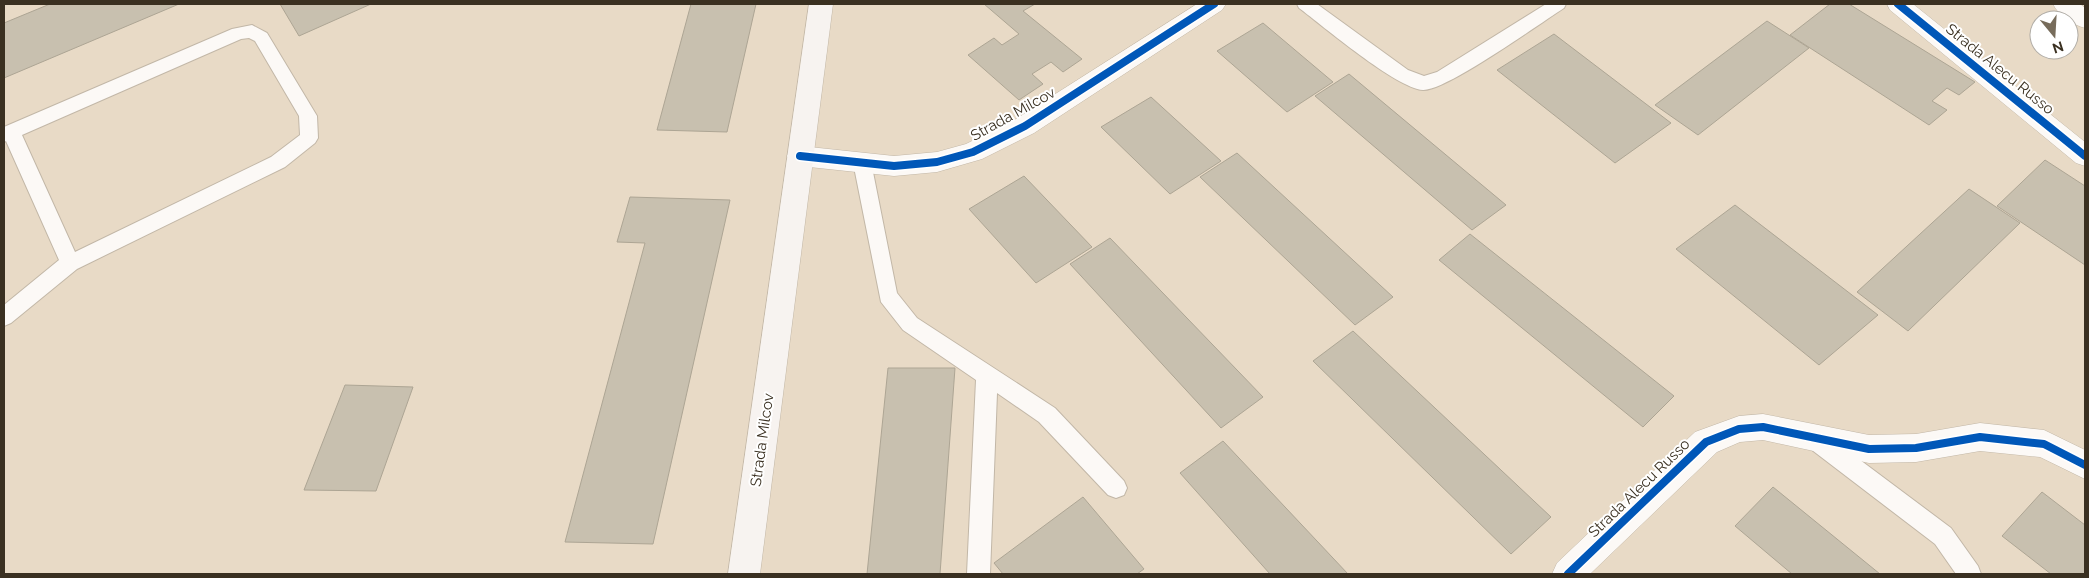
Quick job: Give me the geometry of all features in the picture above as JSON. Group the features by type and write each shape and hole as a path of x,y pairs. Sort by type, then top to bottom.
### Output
{"main road":[{"name":"Strada Milcov","path":"744,574 821,4"}],"street":[{"name":"Strada Milcov","path":"800,156 894,166 937,162 973,152 1025,126 1214,4"},
{"name":"Strada Alecu Russo","path":"1898,4 2085,156"},
{"path":"2064,4 2085,20"},
{"name":"Strada Alecu Russo","path":"1568,574 1706,442 1739,429 1763,427 1869,449 1916,448 1980,437 2044,444 2085,465"}],"lane":[{"path":"1305,4 1402,74 1423,82 1443,77 1558,4"},
{"path":"4,317 70,263 278,162 309,138 308,116 261,37 252,31 238,33 7,133 70,263"},
{"path":"862,162 888,296 910,324 1047,415 1116,488"},
{"path":"978,574 987,375"},
{"path":"1810,436 1943,536 1970,574"}],"building":[{"path":"50,4 179,4 4,78 4,23"},
{"path":"280,4 371,4 299,36"},
{"path":"691,4 756,4 727,132 657,130"},
{"path":"984,4 1035,4 1023,11 1082,59 1063,72 1051,62 1032,74 1043,84 1019,100 968,55 994,38 1002,45 1019,34"},
{"path":"1830,4 1849,4 1975,82 1959,95 1947,88 1932,101 1947,110 1929,125 1790,35"},
{"path":"1767,21 1809,48 1698,135 1655,105"},
{"path":"1263,23 1333,82 1287,112 1217,51"},
{"path":"1554,34 1671,123 1615,163 1497,70"},
{"path":"1349,74 1506,205 1472,230 1315,96"},
{"path":"1151,97 1221,161 1170,194 1101,127"},
{"path":"1237,153 1393,297 1355,325 1200,177"},
{"path":"2045,160 2085,186 2085,265 1997,206"},
{"path":"1024,176 1092,247 1036,283 969,209"},
{"path":"1969,189 2020,223 1908,331 1857,292"},
{"path":"630,197 730,200 653,544 565,542 645,243 617,242"},
{"path":"1735,205 1878,315 1819,365 1676,249"},
{"path":"1470,234 1674,396 1643,427 1439,260"},
{"path":"1110,238 1263,397 1221,428 1070,264"},
{"path":"1353,331 1551,517 1511,554 1313,361"},
{"path":"888,368 955,368 940,574 867,574"},
{"path":"345,385 413,387 376,491 304,490"},
{"path":"1223,441 1348,574 1270,574 1180,473"},
{"path":"1773,487 1880,574 1792,574 1735,526"},
{"path":"2042,492 2085,525 2085,574 2051,574 2002,536"},
{"path":"1083,497 1144,569 1137,574 1003,574 994,563"}],"cycle path":[{"path":"800,156 894,166 937,162 973,152 1025,126 1214,4"},
{"path":"1898,4 2085,156"},
{"path":"1568,574 1706,442 1739,429 1763,427 1869,449 1916,448 1980,437 2044,444 2085,465"}]}
